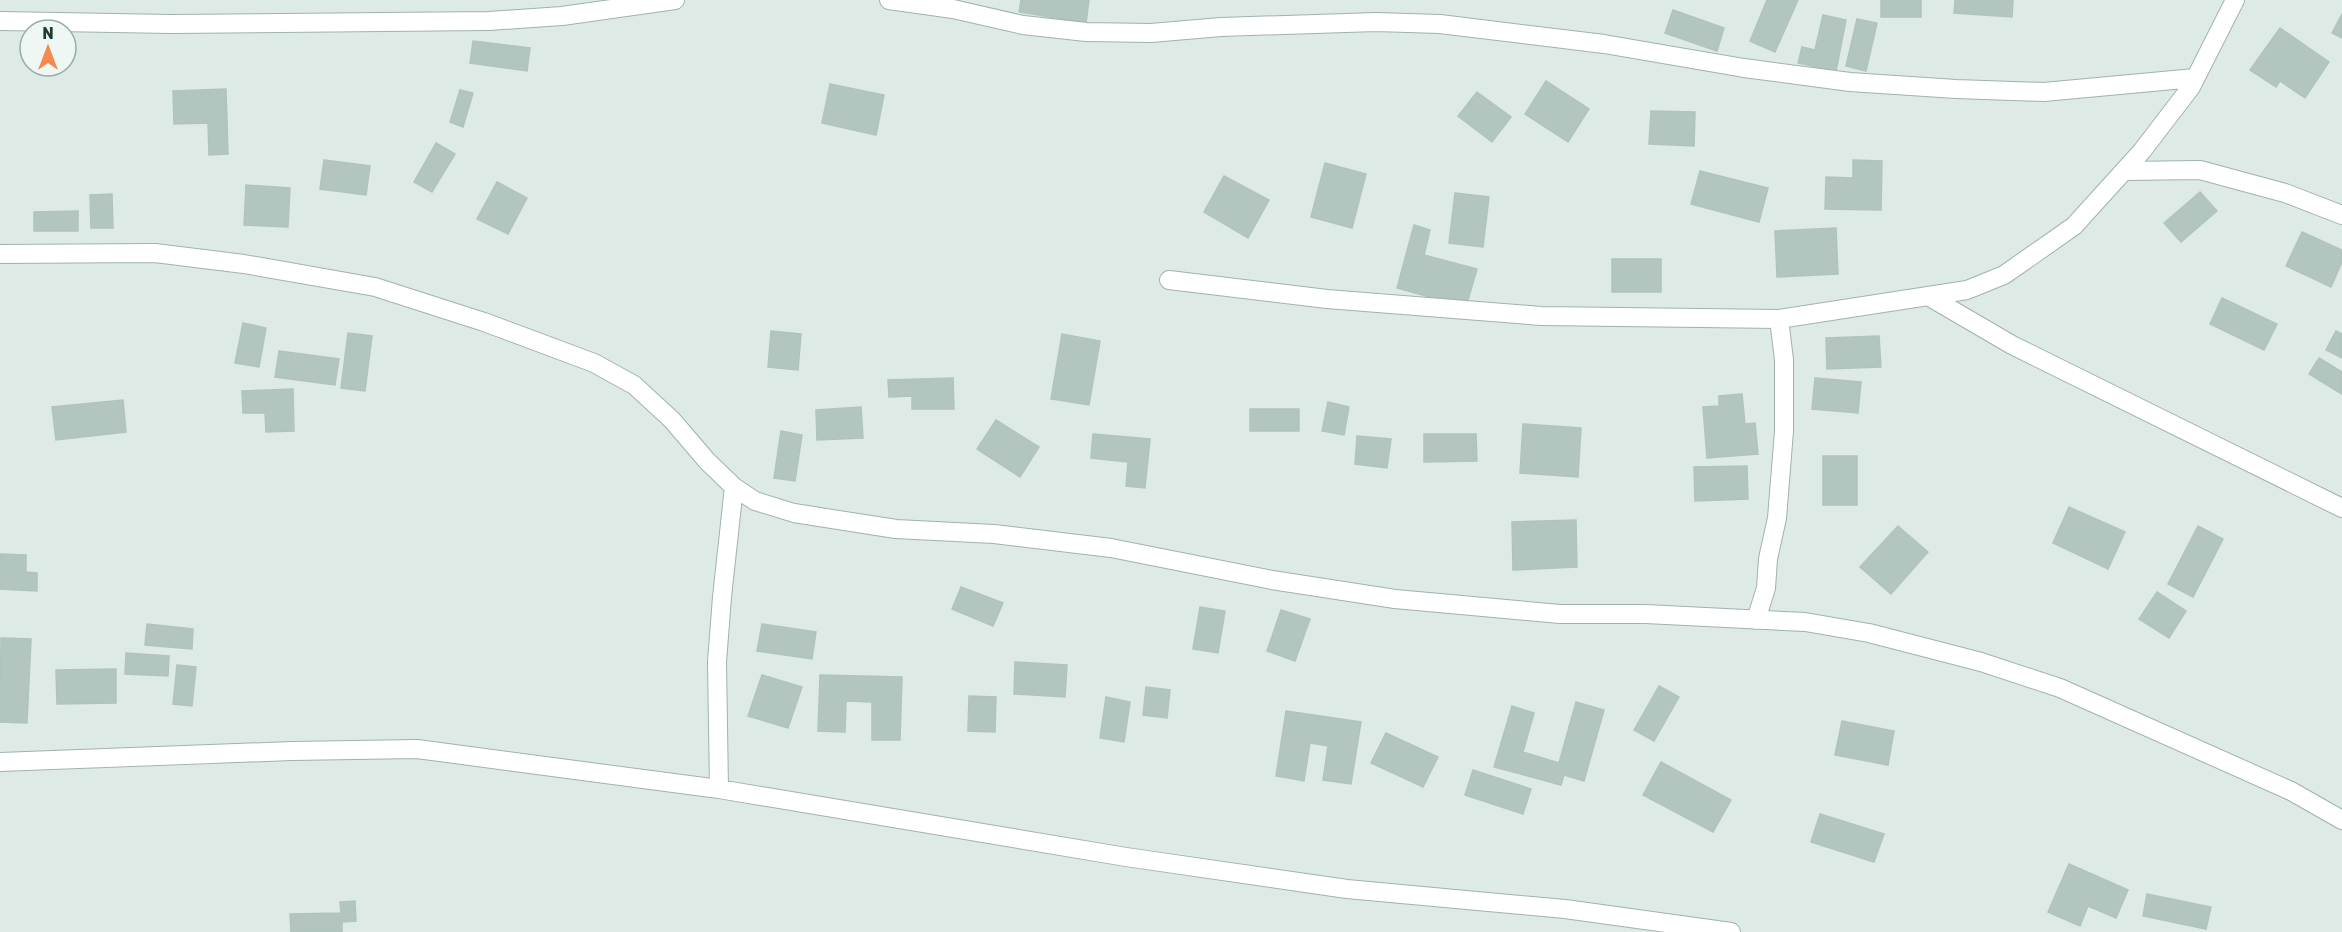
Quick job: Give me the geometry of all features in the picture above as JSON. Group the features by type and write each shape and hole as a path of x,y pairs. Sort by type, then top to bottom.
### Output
{"street":[{"path":"0,21 171,24 489,21 562,16 675,0"},
{"path":"889,0 953,9 1023,25 1086,32 1151,33 1221,27 1376,22 1440,24 1604,44 1744,68 1850,82 1956,89 2044,92 2195,78"},
{"path":"1168,280 1327,299 1541,316 1779,319 1967,290 2004,275 2074,226 2142,151 2195,78 2235,0"},
{"path":"2124,171 2200,170 2285,193 2342,215"},
{"path":"0,254 155,254 244,264 375,287 484,322 594,363 634,385 672,420 707,461 735,487 755,501 794,513 896,529 994,534 1111,548 1272,580 1395,599 1560,614 1646,615 1805,622 1869,633 1981,662 2060,688 2291,791 2342,820"},
{"path":"1928,296 2012,345 2342,508"},
{"path":"1756,620 1766,588 1768,559 1777,518 1784,431 1784,360 1779,319"},
{"path":"719,789 717,662 735,487"},
{"path":"0,762 292,751 417,749 719,789 1126,857 1335,887 1564,909 1731,932"}],"building":[{"path":"1021,0 1089,0 1086,23 1019,12"},
{"path":"1767,0 1798,0 1775,52 1750,41"},
{"path":"1881,0 1921,0 1921,17 1881,17"},
{"path":"1955,0 2013,0 2012,17 1954,13"},
{"path":"1673,10 1724,28 1717,51 1665,33"},
{"path":"2342,14 2342,38 2332,33"},
{"path":"1823,15 1846,20 1836,71 1798,63 1802,47 1815,50"},
{"path":"1857,19 1877,23 1866,71 1846,66"},
{"path":"2280,28 2329,62 2305,98 2280,81 2276,87 2250,70"},
{"path":"473,41 530,48 527,71 470,63"},
{"path":"1546,81 1589,109 1568,142 1525,114"},
{"path":"830,84 884,95 876,135 822,123"},
{"path":"226,89 228,154 209,155 208,123 174,124 173,91"},
{"path":"460,90 473,93 463,127 450,122"},
{"path":"1477,92 1511,117 1492,142 1458,116"},
{"path":"1651,111 1695,112 1694,146 1649,144"},
{"path":"436,143 455,154 432,192 414,182"},
{"path":"324,160 370,166 366,195 320,189"},
{"path":"1853,160 1882,161 1881,210 1825,209 1826,177 1853,178"},
{"path":"1325,163 1366,174 1352,228 1311,217"},
{"path":"1700,171 1768,188 1759,222 1691,204"},
{"path":"1224,176 1269,200 1248,238 1204,212"},
{"path":"497,182 527,198 508,234 477,219"},
{"path":"246,185 290,188 288,227 244,225"},
{"path":"2200,192 2217,211 2181,242 2164,223"},
{"path":"1455,193 1489,197 1483,247 1449,243"},
{"path":"112,194 113,228 91,228 90,195"},
{"path":"78,211 78,231 34,231 34,212"},
{"path":"1414,225 1430,230 1424,255 1477,269 1466,307 1397,288"},
{"path":"1836,228 1838,274 1777,277 1775,231"},
{"path":"2302,232 2342,250 2342,262 2331,287 2286,266"},
{"path":"1612,259 1661,259 1661,292 1612,292"},
{"path":"2222,298 2277,324 2264,350 2210,324"},
{"path":"243,323 266,328 259,367 235,363"},
{"path":"771,331 801,334 798,370 768,367"},
{"path":"2336,331 2342,334 2342,358 2326,350"},
{"path":"348,333 372,336 365,391 341,388"},
{"path":"1062,334 1100,341 1089,405 1051,399"},
{"path":"1879,336 1881,367 1827,369 1826,338"},
{"path":"279,351 339,359 335,385 275,377"},
{"path":"2319,358 2342,372 2342,394 2309,374"},
{"path":"953,378 954,409 912,409 912,396 889,397 888,380"},
{"path":"1815,378 1861,382 1858,413 1812,409"},
{"path":"293,389 294,431 266,432 265,413 243,413 242,391"},
{"path":"1742,394 1745,424 1755,423 1758,454 1707,458 1703,407 1719,406 1719,396"},
{"path":"123,400 126,432 56,440 52,407"},
{"path":"1328,402 1349,407 1344,435 1322,431"},
{"path":"861,407 863,438 817,440 816,410"},
{"path":"1250,409 1299,409 1299,431 1250,431"},
{"path":"996,420 1039,447 1020,477 977,449"},
{"path":"1523,424 1581,428 1578,477 1520,473"},
{"path":"781,431 802,435 795,481 774,478"},
{"path":"1093,434 1150,439 1145,488 1126,486 1128,462 1091,458"},
{"path":"1424,434 1476,434 1477,461 1424,462"},
{"path":"1357,436 1391,439 1387,468 1355,464"},
{"path":"1823,456 1857,456 1857,505 1823,505"},
{"path":"1747,466 1748,499 1695,501 1694,467"},
{"path":"2069,507 2125,532 2108,569 2053,543"},
{"path":"1576,520 1577,567 1513,570 1512,522"},
{"path":"1898,526 1928,552 1891,594 1860,567"},
{"path":"2198,526 2223,539 2193,597 2168,584"},
{"path":"0,554 26,555 26,572 37,573 37,591 0,589"},
{"path":"961,587 1003,603 993,626 952,609"},
{"path":"2157,592 2186,611 2169,638 2139,619"},
{"path":"1200,607 1225,611 1218,653 1193,649"},
{"path":"1281,610 1310,619 1295,661 1267,651"},
{"path":"147,624 193,629 192,649 145,645"},
{"path":"762,624 816,632 812,659 757,651"},
{"path":"1,638 31,639 27,723 0,722"},
{"path":"126,653 169,656 168,676 125,674"},
{"path":"1015,662 1067,665 1065,697 1014,694"},
{"path":"177,665 196,667 192,706 173,704"},
{"path":"116,669 116,703 57,704 56,670"},
{"path":"762,675 802,687 788,728 748,716"},
{"path":"820,675 902,677 900,740 872,740 872,702 846,701 845,732 818,731"},
{"path":"1659,686 1679,697 1654,741 1634,730"},
{"path":"1146,687 1170,690 1167,718 1143,715"},
{"path":"969,696 996,697 995,732 968,731"},
{"path":"1106,697 1130,702 1124,742 1100,738"},
{"path":"1576,702 1604,710 1584,781 1564,775 1561,785 1494,767 1512,706 1534,713 1523,752 1559,763"},
{"path":"1286,711 1361,722 1351,784 1323,780 1328,746 1310,743 1304,781 1276,776"},
{"path":"1842,721 1894,731 1888,765 1835,755"},
{"path":"1386,733 1438,757 1423,787 1371,763"},
{"path":"1661,762 1731,800 1713,832 1643,795"},
{"path":"1473,770 1531,789 1523,814 1465,795"},
{"path":"1820,814 1884,834 1874,862 1811,842"},
{"path":"2069,864 2128,890 2116,918 2088,906 2080,926 2048,912"},
{"path":"2147,894 2211,907 2206,929 2143,916"},
{"path":"355,901 356,921 342,922 342,932 291,932 290,914 341,913 340,902"}]}
